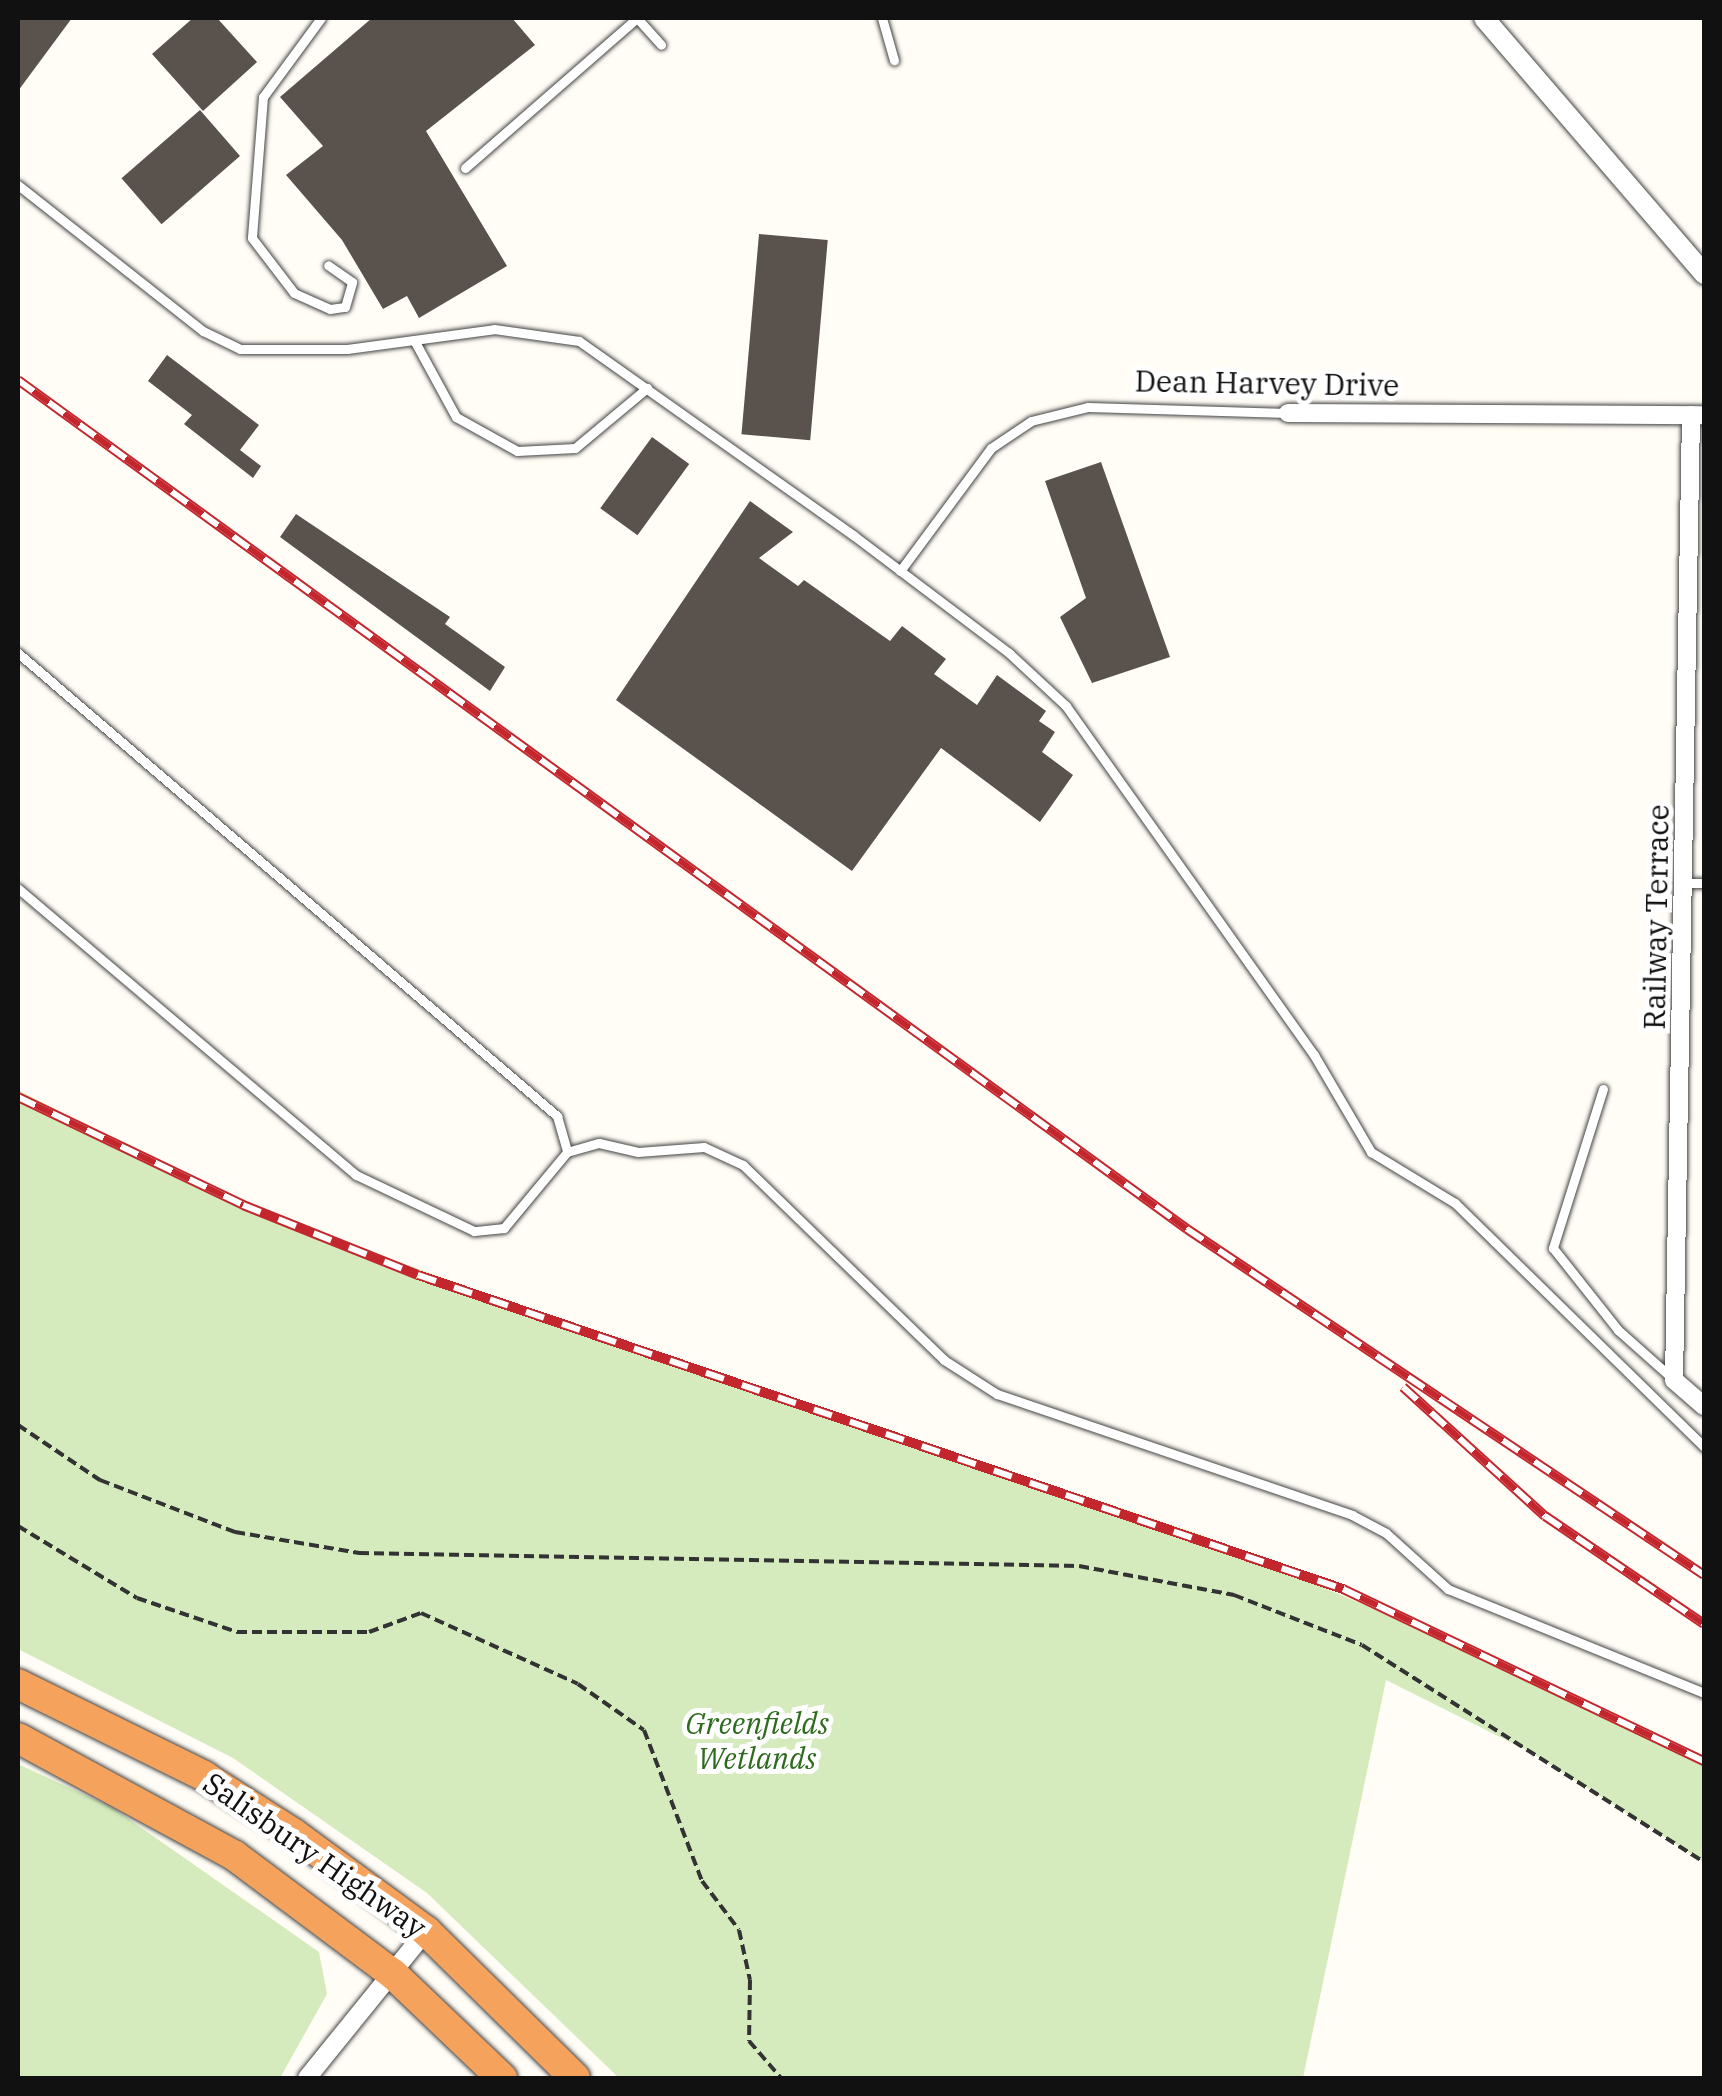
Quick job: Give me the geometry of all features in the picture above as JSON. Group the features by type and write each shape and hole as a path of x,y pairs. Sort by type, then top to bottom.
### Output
{"highway":[{"name":"Salisbury Highway","path":"18,1684 204,1776 426,1931 575,2078"},
{"name":"Salisbury Highway","path":"18,1738 234,1856 393,1974 502,2078"}],"street":[{"path":"1484,18 1704,274"},
{"name":"Dean Harvey Drive","path":"1288,413 1698,414"},
{"name":"Railway Terrace","path":"1674,1380 1698,414"},
{"path":"1674,1380 1704,1406"},
{"path":"307,2078 426,1931"}],"lane":[{"path":"321,18 264,96 252,238 294,293 330,309 344,307 352,282 328,265"},
{"path":"466,168 637,18 661,45"},
{"path":"882,18 894,60"},
{"path":"18,185 214,339 256,353 534,328 579,340 900,571 1066,706 1314,1056 1371,1152 1455,1202 1704,1447"},
{"path":"414,340 456,416 517,451 575,448 647,388"},
{"name":"Dean Harvey Drive","path":"900,571 992,448 1031,420 1088,407 1288,413"},
{"path":"18,653 558,1116 566,1152"},
{"path":"1684,882 1704,883"},
{"path":"18,888 356,1175 474,1231 504,1228 566,1152 599,1143 638,1152 704,1147 730,1159 944,1360 998,1394 1352,1515 1386,1534 1448,1588 1704,1692"},
{"path":"1603,1089 1554,1248 1618,1330 1674,1380"}],"path":[{"path":"18,1425 100,1480 235,1532 359,1553 1078,1566 1234,1595 1362,1645 1704,1862"},
{"path":"18,1526 136,1598 190,1620 237,1632 368,1632 421,1613 578,1684 644,1730 702,1881 739,1930 750,1980 749,2041 780,2078"}],"green space":[{"name":"Greenfields Wetlands","path":"18,1090 243,1205 628,1345 1202,1535 1554,1687 1704,1761 1704,1862 1532,1753 1386,1680 1303,2078 619,2078 427,1893 233,1758 18,1649"},
{"path":"18,1764 113,1808 319,1952 327,1994 280,2078 18,2078"}],"building":[{"path":"18,18 72,18 18,91"},
{"path":"193,18 217,18 257,62 203,111 152,54"},
{"path":"372,18 512,18 535,45 426,131 507,266 419,318 407,296 383,309 342,240 286,175 323,146 280,97"},
{"path":"200,110 240,156 162,224 122,178"},
{"path":"759,234 828,240 810,440 741,434"},
{"path":"167,355 259,425 240,450 261,466 253,478 184,424 192,415 148,381"},
{"path":"652,437 689,464 637,535 600,508"},
{"path":"1101,462 1170,657 1092,683 1060,617 1086,598 1045,481"},
{"path":"750,501 793,532 759,558 798,586 804,580 890,641 902,626 946,659 934,674 977,705 997,675 1046,711 1039,721 1055,732 1042,752 1073,775 1040,822 941,748 852,871 616,700"},
{"path":"296,514 450,617 445,624 505,667 490,691 280,537"}],"railway":[{"path":"18,380 1187,1229 1704,1575"},
{"path":"18,1097 243,1205 418,1275 1343,1589 1704,1761"},
{"path":"1403,1387 1545,1516 1704,1624"}]}
